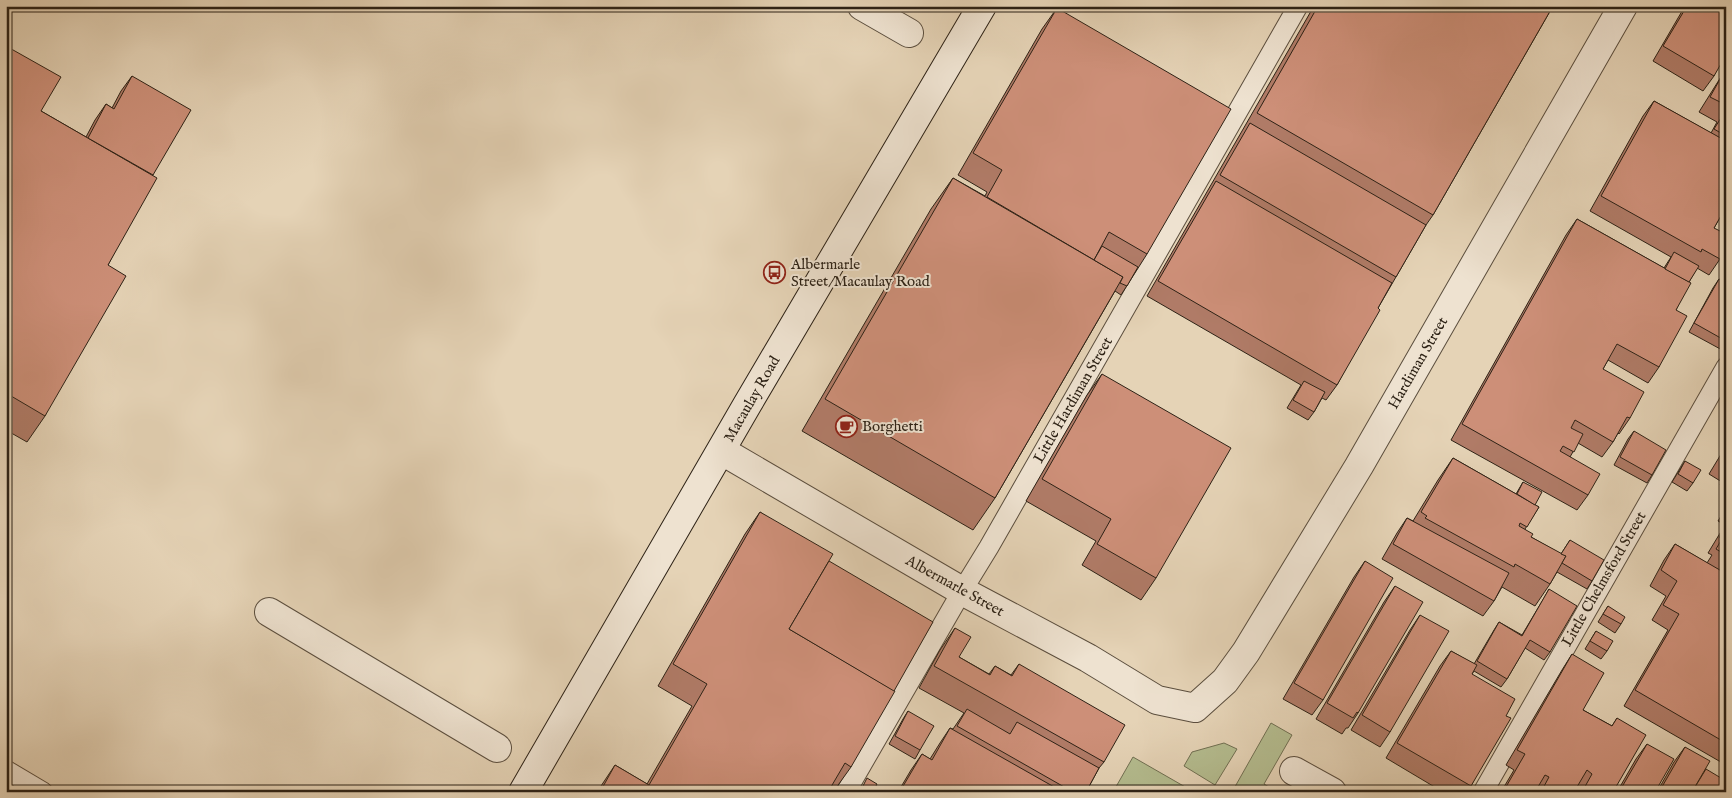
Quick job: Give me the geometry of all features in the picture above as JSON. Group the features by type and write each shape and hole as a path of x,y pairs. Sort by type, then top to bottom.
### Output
{"street":[{"path":"862,6 909,33"},
{"name":"Macaulay Road","path":"523,792 982,6"},
{"name":"Hardiman Street","path":"1195,708 1225,681 1246,652 1272,610 1359,466 1623,6"},
{"name":"Albermarle Street","path":"722,451 962,591 1088,658 1157,700 1195,708"},
{"path":"269,612 497,748"},
{"path":"1294,771 1332,792"}],"lane":[{"name":"Little Hardiman Street","path":"846,792 989,547 1298,6"},
{"name":"Little Chelmsford Street","path":"1483,792 1726,367"},
{"path":"6,770 43,792"}],"green space":[{"path":"1271,723 1292,735 1264,784 1277,792 1232,792"},
{"path":"1224,743 1237,749 1215,785 1184,766 1192,752"},
{"path":"1133,757 1194,792 1113,792"}],"building":[{"path":"1318,6 1553,6 1433,215 1257,113"},
{"path":"1687,6 1726,6 1726,55 1714,76 1663,46"},
{"path":"1057,8 1231,109 1147,254 1109,232 1094,260 987,197 1002,170 973,153"},
{"path":"6,46 61,77 41,111 157,178 108,265 126,276 45,416 6,393"},
{"path":"1724,72 1726,73 1726,105 1710,97"},
{"path":"132,76 191,110 153,175 88,138 106,104 114,109"},
{"path":"1654,101 1726,141 1726,207 1714,228 1726,234 1726,250 1720,259 1702,249 1701,252 1601,196"},
{"path":"1726,110 1726,136 1714,129"},
{"path":"1250,123 1426,225 1396,277 1220,175"},
{"path":"953,178 1123,277 995,498 825,399"},
{"path":"1216,181 1392,283 1378,308 1380,310 1337,385 1158,281"},
{"path":"1577,219 1691,283 1676,310 1687,316 1659,367 1617,344 1603,369 1644,392 1630,418 1627,417 1613,442 1575,420 1571,428 1583,434 1574,452 1563,446 1560,451 1600,474 1588,495 1462,424"},
{"path":"1102,246 1138,267 1127,286 1120,283 1123,277 1094,260"},
{"path":"1674,252 1699,266 1689,282 1665,269"},
{"path":"1719,279 1726,283 1726,341 1694,323"},
{"path":"1102,374 1231,448 1156,578 1097,544 1111,519 1042,479"},
{"path":"1304,381 1325,392 1314,412 1293,400"},
{"path":"1634,431 1666,450 1652,475 1620,457"},
{"path":"1453,458 1539,507 1527,527 1520,523 1519,526 1533,534 1531,537 1566,556 1550,584 1515,564 1514,567 1425,518 1427,516 1421,512"},
{"path":"1685,461 1701,470 1693,483 1678,474"},
{"path":"1523,482 1542,492 1535,505 1517,494"},
{"path":"760,512 833,554 789,629 895,691 851,767 845,763 828,792 600,792 615,765 649,785 707,684 673,664"},
{"path":"1407,518 1509,573 1494,601 1393,544"},
{"path":"1726,526 1726,555 1716,549 1722,539 1719,537"},
{"path":"1570,540 1604,560 1592,581 1562,563 1566,556 1561,554"},
{"path":"1675,544 1726,573 1726,743 1635,690 1679,614 1663,605 1677,581 1661,570"},
{"path":"829,561 933,622 894,691 789,629"},
{"path":"1365,561 1393,578 1323,700 1294,683"},
{"path":"1395,586 1423,602 1358,713 1353,718 1327,703"},
{"path":"1549,589 1577,606 1550,652 1530,640 1507,679 1477,661 1499,622 1522,636"},
{"path":"1608,606 1625,617 1621,624 1603,614"},
{"path":"1420,615 1449,631 1390,732 1362,715"},
{"path":"955,628 971,637 959,657 990,675 995,666 1012,676 1019,664 1125,725 1104,762 934,666"},
{"path":"1596,631 1613,641 1607,651 1590,641"},
{"path":"1451,651 1477,665 1472,674 1515,699 1506,716 1511,718 1471,786 1397,743"},
{"path":"1572,654 1604,673 1583,710 1612,726 1617,718 1646,735 1613,792 1582,792 1592,774 1587,770 1574,792 1541,792 1549,777 1545,775 1535,792 1503,792 1525,754 1517,750"},
{"path":"967,709 1010,734 1017,722 1099,768 1086,792 1073,792 957,726"},
{"path":"908,711 934,726 920,750 895,736"},
{"path":"950,728 1063,792 909,792 902,788 922,754 932,760"},
{"path":"1647,744 1674,759 1655,792 1619,792"},
{"path":"1685,747 1710,761 1692,792 1659,792"},
{"path":"1706,769 1726,781 1726,792 1692,792"},
{"path":"867,778 877,784 873,792 860,792"}],"place":[{"name":"Albermarle Street/Macaulay Road","path":"775,273"},
{"name":"Borghetti","path":"846,426"}]}
